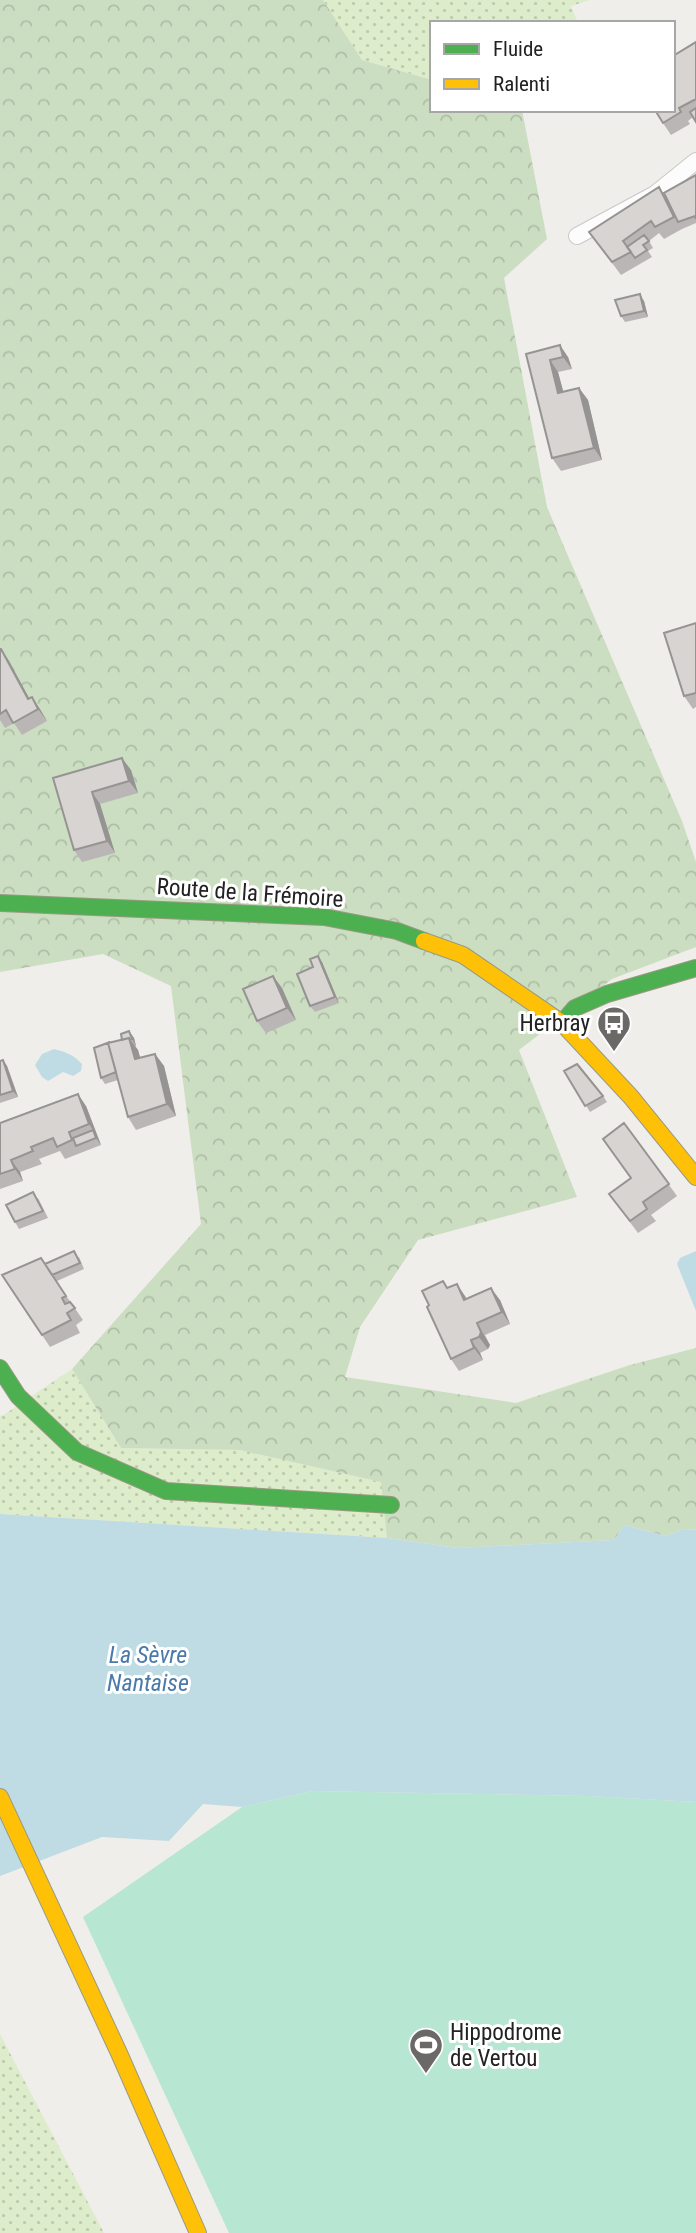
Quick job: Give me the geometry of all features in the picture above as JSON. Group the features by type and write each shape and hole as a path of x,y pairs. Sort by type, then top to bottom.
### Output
{"street":[{"name":"Route de la Frémoire","path":"0,903 324,917 397,931 463,955 562,1023 631,1097 696,1177"},
{"path":"562,1023 575,1008 607,994 696,968"},
{"path":"0,1368 18,1396 77,1452 166,1491 391,1505"},
{"path":"0,1797 119,2053 198,2233"}],"lane":[{"path":"577,236 654,194 696,161"}],"green space":[{"path":"0,0 323,0 362,60 430,79 430,112 522,112 547,239 504,278 547,507 682,821 696,862 696,947 612,979 519,1050 577,1197 418,1240 360,1327 345,1377 516,1403 630,1365 696,1348 696,1530 683,1529 666,1536 624,1525 614,1540 458,1548 387,1538 381,1482 240,1450 121,1448 72,1369 201,1224 171,986 103,954 0,972"},
{"path":"323,0 590,0 571,6 577,21 430,21 430,79 362,60"},
{"path":"72,1369 121,1448 240,1450 382,1482 387,1538 0,1514 0,1415"},
{"name":"Hippodrome de Vertou","path":"312,1791 588,1796 696,1802 696,2233 229,2233 83,1917 242,1807"},
{"path":"0,2034 104,2233 0,2233"}],"water":[{"path":"54,1049 76,1058 82,1064 81,1071 73,1076 63,1072 48,1081 42,1077 35,1065 42,1054"},
{"path":"696,1251 696,1311 677,1264 680,1258"},
{"name":"La Sèvre Nantaise","path":"0,1514 387,1538 458,1548 614,1540 624,1525 666,1536 683,1529 696,1530 696,1802 588,1796 312,1791 242,1807 203,1804 169,1841 102,1837 0,1876"}],"building":[{"path":"696,42 696,99 679,108 681,112 663,123 656,112 675,112 675,55"},
{"path":"696,108 696,122 690,112"},
{"path":"696,175 696,219 695,216 678,222 664,193"},
{"path":"659,187 674,217 655,227 651,221 623,241 631,252 612,262 589,232"},
{"path":"644,235 649,241 643,245 647,250 635,258 627,247"},
{"path":"640,294 644,311 621,316 615,300"},
{"path":"560,345 563,357 550,360 558,393 579,388 594,448 552,458 526,354"},
{"path":"696,623 696,693 684,696 664,633"},
{"path":"0,649 28,699 32,697 38,709 13,723 6,710 0,714"},
{"path":"122,758 129,781 92,792 107,841 74,850 53,778"},
{"path":"318,956 335,997 310,1006 297,974 313,967 310,959"},
{"path":"273,976 287,1008 257,1021 243,989"},
{"path":"129,1031 132,1039 122,1040 121,1034"},
{"path":"129,1038 135,1059 155,1054 167,1104 128,1117 108,1043"},
{"path":"110,1042 108,1043 116,1072 101,1078 94,1048"},
{"path":"3,1060 13,1091 0,1095 0,1061"},
{"path":"577,1064 603,1096 585,1106 564,1071"},
{"path":"78,1094 89,1124 69,1132 72,1140 57,1147 53,1138 31,1147 33,1151 11,1160 15,1169 0,1174 0,1123"},
{"path":"624,1123 669,1184 643,1202 647,1209 630,1221 609,1194 631,1178 603,1139"},
{"path":"93,1130 96,1138 76,1146 73,1138"},
{"path":"33,1192 43,1211 15,1222 6,1205"},
{"path":"74,1251 80,1263 52,1275 45,1264"},
{"path":"41,1258 66,1296 62,1298 65,1304 70,1302 75,1308 67,1313 71,1320 42,1335 2,1275"},
{"path":"443,1281 447,1288 457,1284 464,1300 491,1288 502,1312 477,1323 481,1332 479,1337 471,1340 474,1348 451,1359 422,1291"}],"traffic: fast":[{"path":"0,903 324,917 397,931 424,941"},
{"path":"562,1023 575,1008 607,994 696,968"},
{"path":"0,1368 18,1396 77,1452 166,1491 391,1505"}],"traffic: slow":[{"path":"424,941 463,955 562,1023 631,1097 696,1177"},
{"path":"0,1797 119,2053 198,2233"}],"place":[{"name":"Herbray","path":"614,1053"},
{"name":"Hippodrome de Vertou","path":"426,2075"}]}
